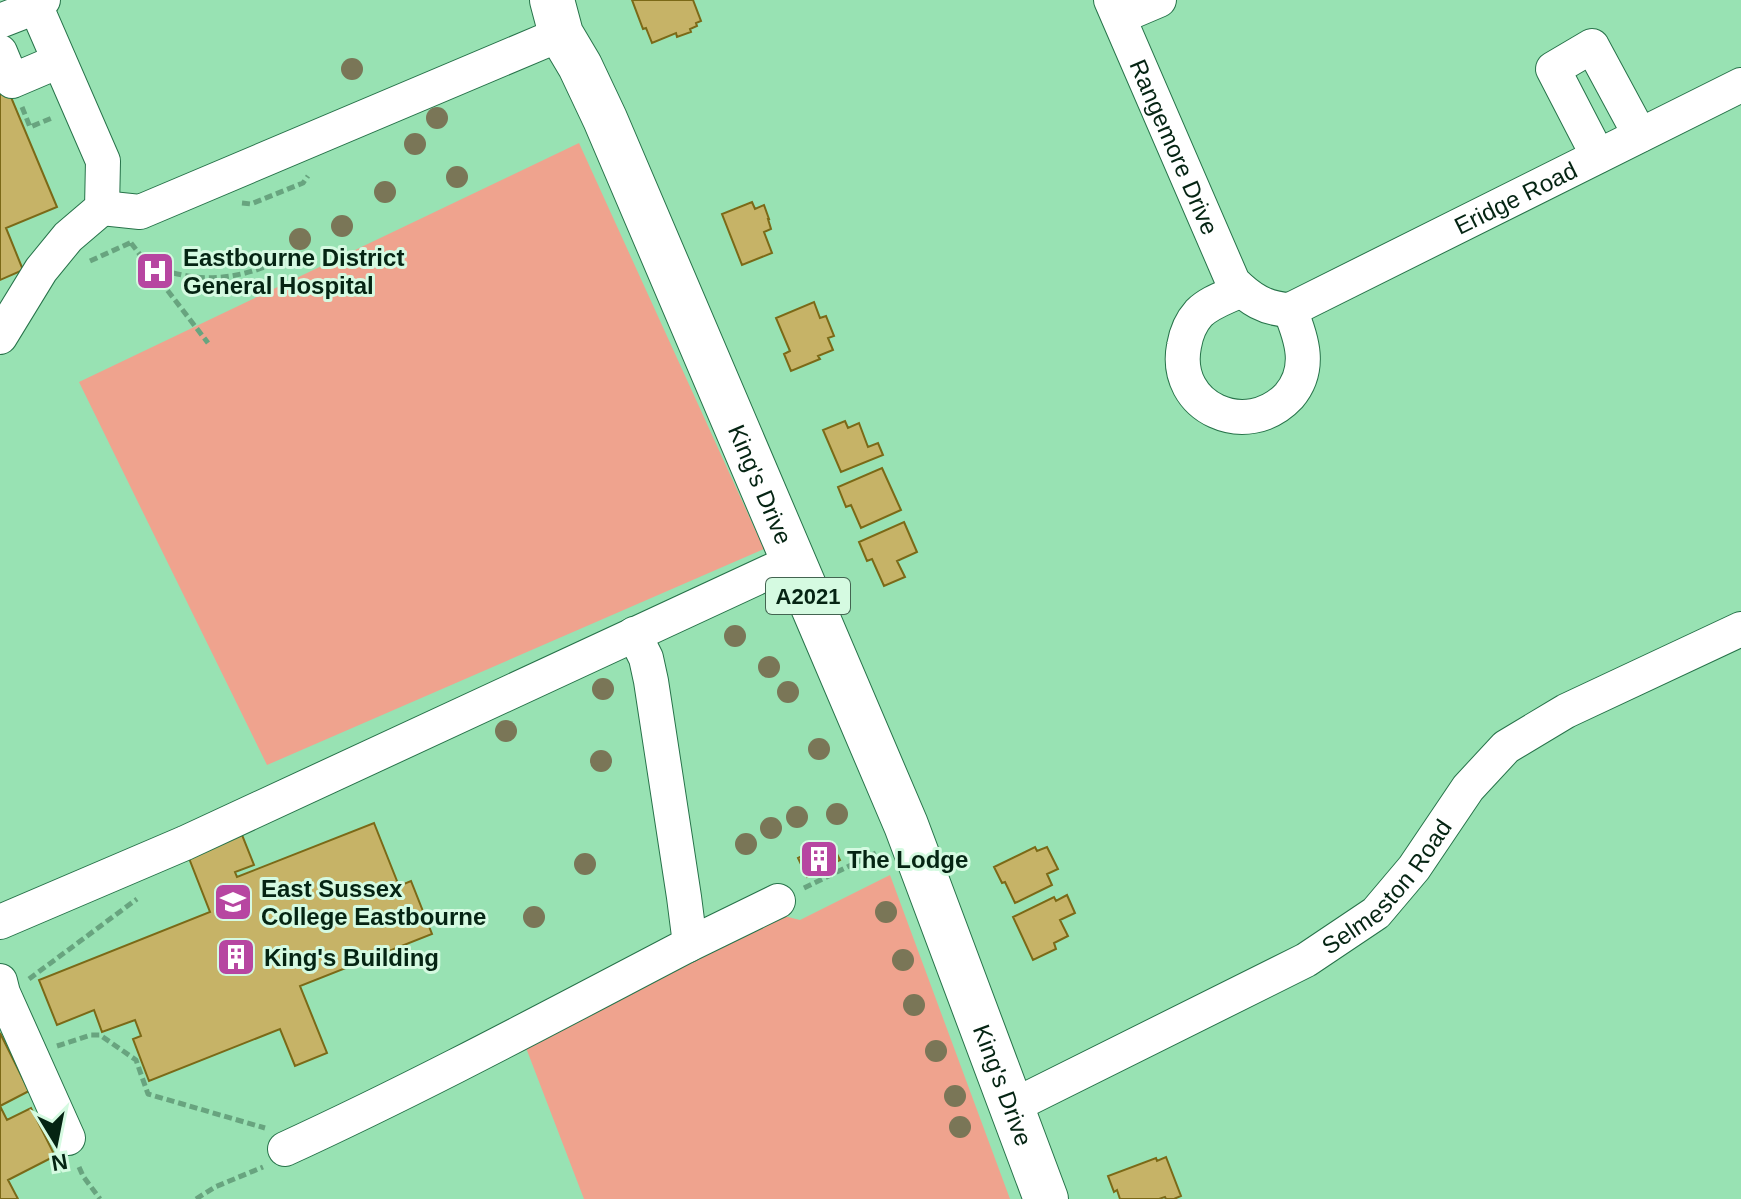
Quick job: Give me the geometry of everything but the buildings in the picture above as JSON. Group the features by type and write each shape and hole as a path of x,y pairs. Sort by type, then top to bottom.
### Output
{"main road":[{"name":"King's Drive","path":"556,17 605,119 910,837 1046,1199"}],"street":[{"path":"1115,8 1159,0"},
{"path":"0,21 37,2 103,161 102,208"},
{"name":"Rangemore Drive","path":"1115,8 1233,282 1241,290"},
{"path":"0,337 41,270 68,237 102,208 140,212 556,17"},
{"path":"1598,156 1553,69 1592,46 1640,135"},
{"path":"0,52 12,81 59,61"},
{"name":"Eridge Road","path":"1290,310 1741,85"},
{"path":"1241,290 1272,309 1290,310 1301,336 1303,369 1295,389 1281,404 1267,413 1246,418 1211,409 1194,395 1186,380 1181,359 1186,331 1198,314 1216,301 1241,290"},
{"path":"0,922 185,843 793,561"},
{"path":"634,634 646,658 651,681 686,910 688,945"},
{"name":"Selmeston Road","path":"1011,1107 1306,960 1376,913 1414,868 1468,788 1506,747 1566,711 1739,636"},
{"path":"285,1149 375,1108 778,901"},
{"path":"1,987 68,1138"}],"path":[{"path":"131,243 208,343"},
{"path":"150,267 195,277 233,276 294,254"},
{"path":"778,901 910,837"},
{"path":"1,987 35,976 146,893"},
{"path":"31,1055 91,1035 100,1035 136,1060 148,1094 275,1131 288,1156 215,1187 196,1199"},
{"path":"83,1176 100,1199"}],"shaded area":[{"path":"579,143 764,549 267,765 79,382"},
{"path":"890,875 1010,1199 584,1199 523,1040 780,915 800,920"}],"place":[{"name":"Eastbourne District General Hospital","path":"155,271"},
{"name":"The Lodge","path":"819,859"},
{"name":"East Sussex College Eastbourne","path":"233,902"},
{"name":"King's Building","path":"236,957"}]}
